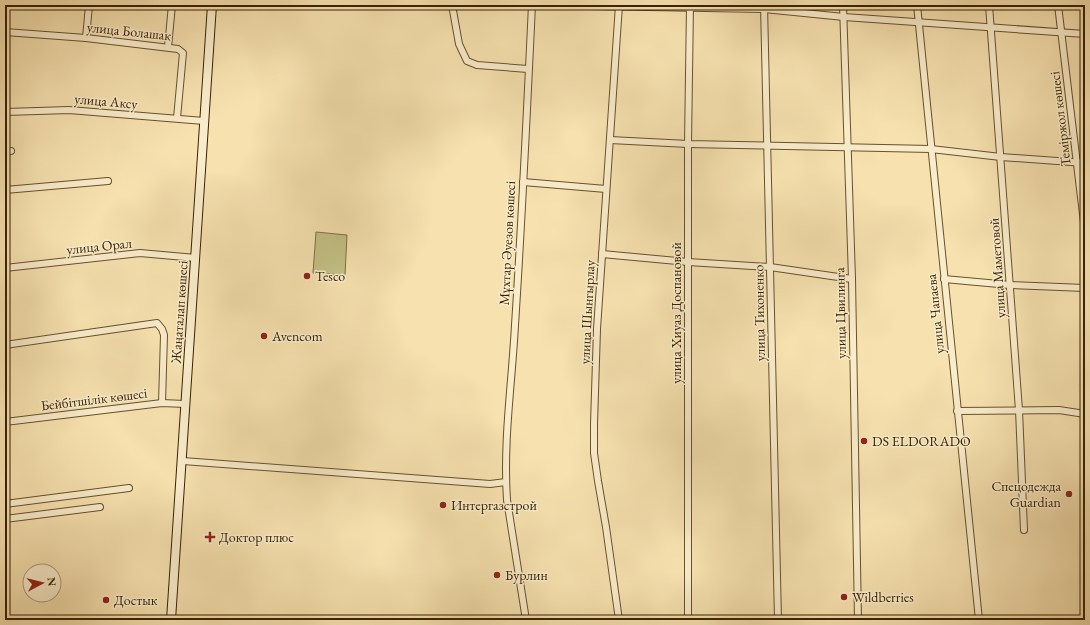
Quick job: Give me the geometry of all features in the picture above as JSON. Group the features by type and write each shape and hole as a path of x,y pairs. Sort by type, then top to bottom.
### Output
{"main road":[{"name":"Жаңаталап көшесі","path":"171,620 183,461 185,404 212,5"}],"street":[{"path":"86,38 88,5"},
{"path":"168,47 172,5"},
{"path":"452,5 459,44 467,61 477,65 528,69"},
{"path":"532,5 764,7 844,17 1085,34"},
{"name":"Мұхтар Әуезов көшесі","path":"526,620 507,500 506,482 509,397 515,326 532,5"},
{"name":"улица Цвилинга","path":"843,5 852,279 858,620"},
{"name":"улица Чапаева","path":"917,5 979,620"},
{"name":"улица Маметовой","path":"989,5 1019,410 1024,530"},
{"name":"Теміржол көшесі","path":"1058,5 1085,231"},
{"name":"улица Шынгырлау","path":"619,6 597,329 594,424 594,453 619,620"},
{"name":"улица Хиуаз Доспановой","path":"688,620 688,144 690,6"},
{"name":"улица Тихоненко","path":"764,7 778,620"},
{"name":"улица Болашак","path":"5,32 86,38 178,49 183,53 177,118"},
{"name":"улица Аксу","path":"5,112 69,110 204,121"},
{"path":"610,140 688,144 931,149 1001,157 1085,163"},
{"path":"5,190 108,182"},
{"path":"523,182 606,189"},
{"name":"улица Орал","path":"5,268 140,253 196,258"},
{"path":"602,254 770,268 852,279"},
{"path":"944,280 1010,285 1085,288"},
{"path":"5,344 157,323 162,328 164,335 162,403"},
{"name":"Бейбітшілік көшесі","path":"5,422 162,403 185,404"},
{"path":"957,411 1059,410 1085,414"},
{"path":"183,461 482,483 506,482"},
{"path":"5,504 129,488"},
{"path":"5,519 100,507"}],"shaded area":[{"path":"316,232 347,235 345,275 313,273"}],"place":[{"name":"Tesco","path":"307,276"},
{"name":"Avencom","path":"264,336"},
{"name":"DS ELDORADO","path":"864,441"},
{"name":"Спецодежда Guardian","path":"1069,494"},
{"name":"Интергазстрой","path":"443,505"},
{"name":"Доктор плюс","path":"210,537"},
{"name":"Бурлин","path":"497,575"},
{"name":"Wildberries","path":"844,597"},
{"name":"Достык","path":"106,600"}]}
